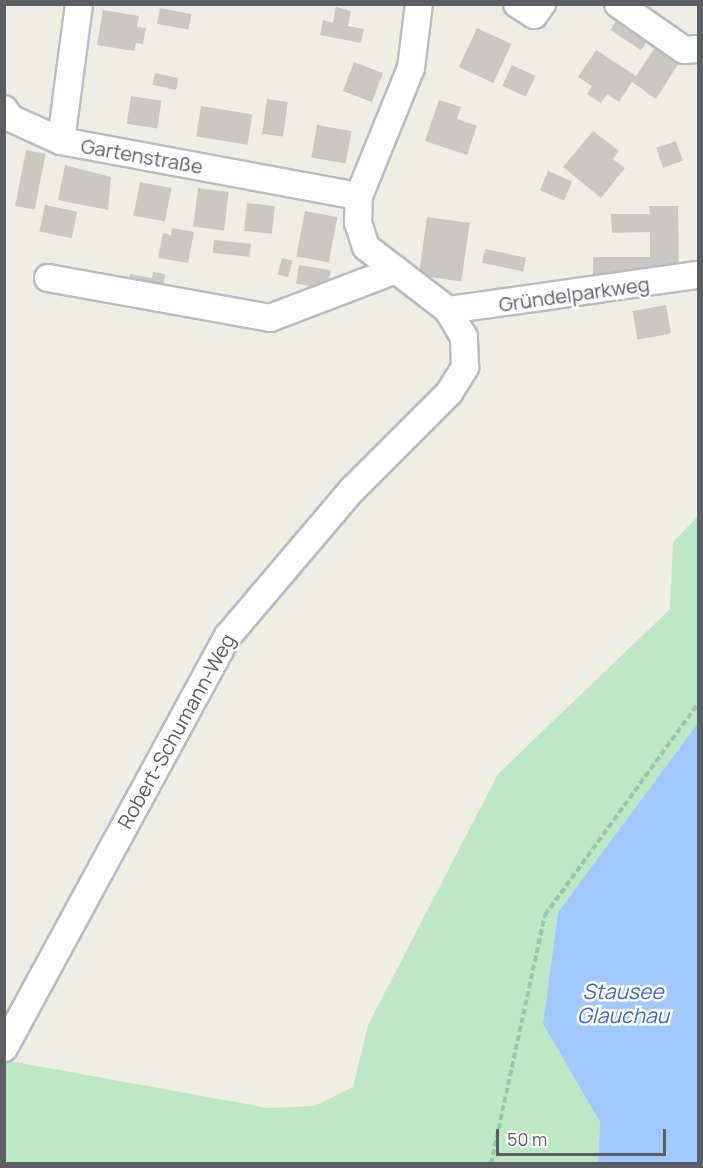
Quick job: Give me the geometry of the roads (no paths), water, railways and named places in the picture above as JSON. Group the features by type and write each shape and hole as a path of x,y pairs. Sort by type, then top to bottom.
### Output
{"street":[{"name":"Gartenstraße","path":"79,4 61,141 359,196"},
{"path":"419,4 411,68 359,196 366,247 448,310"},
{"path":"517,4 534,15 542,4"},
{"path":"618,4 684,50 699,49"},
{"path":"4,109 10,118 61,141"},
{"path":"48,278 270,318 396,270"},
{"name":"Gründelparkweg","path":"448,310 699,275"},
{"name":"Robert-Schumann-Weg","path":"4,1048 228,636 352,490 449,393 465,367 464,337 448,310"}],"water":[{"name":"Stausee Glauchau","path":"698,723 698,1163 598,1163 600,1122 543,1024 558,912"}]}
